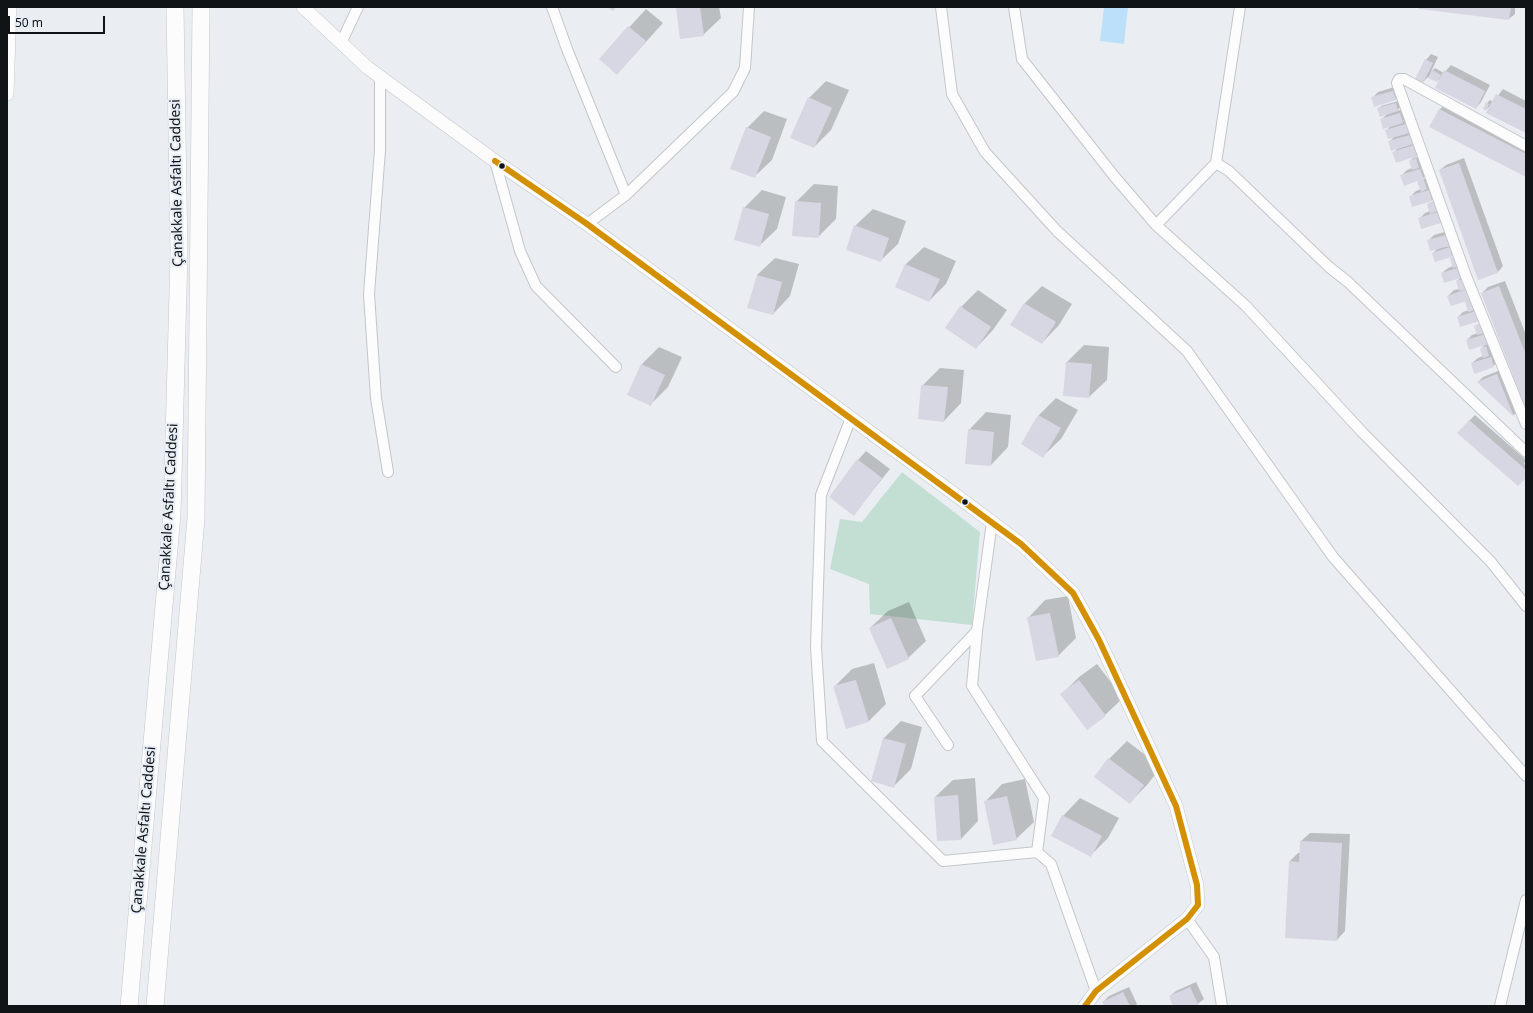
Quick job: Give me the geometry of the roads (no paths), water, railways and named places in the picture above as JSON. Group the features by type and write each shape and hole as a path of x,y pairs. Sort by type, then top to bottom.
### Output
{"highway":[{"name":"Çanakkale Asfaltı Caddesi","path":"129,1006 172,514 179,254 175,7"},
{"name":"Çanakkale Asfaltı Caddesi","path":"155,1006 196,518 201,7"}],"street":[{"path":"7,94 10,7"},
{"path":"303,7 380,77 495,161 587,224 1022,544 1072,593 1099,640 1176,806 1198,885 1198,905 1187,919 1096,990 1085,1006"},
{"path":"342,43 358,7"},
{"path":"552,7 567,49 626,195"},
{"path":"587,224 626,195 734,92 745,68 749,7"},
{"path":"941,7 952,94 985,152 1057,231 1187,350 1333,557 1526,776"},
{"path":"1014,7 1022,59 1114,176 1156,225 1246,306 1362,432 1491,562 1526,606"},
{"path":"1156,225 1216,163 1240,7"},
{"path":"380,77 380,150 369,294 376,398 388,472"},
{"path":"1526,146 1404,79 1399,80 1397,83 1466,276 1526,424"},
{"path":"495,161 520,250 536,286 616,367"},
{"path":"1216,163 1229,171 1526,452"},
{"path":"851,418 821,495 816,647 822,741 943,861 1037,852 1050,864 1096,990"},
{"path":"992,522 977,631 972,686 1044,798 1037,852"},
{"path":"948,745 915,696 977,631"},
{"path":"1500,1006 1526,900"},
{"path":"1187,919 1214,957 1222,1006"}],"water":[{"path":"1104,7 1128,7 1124,44 1100,41"}]}
